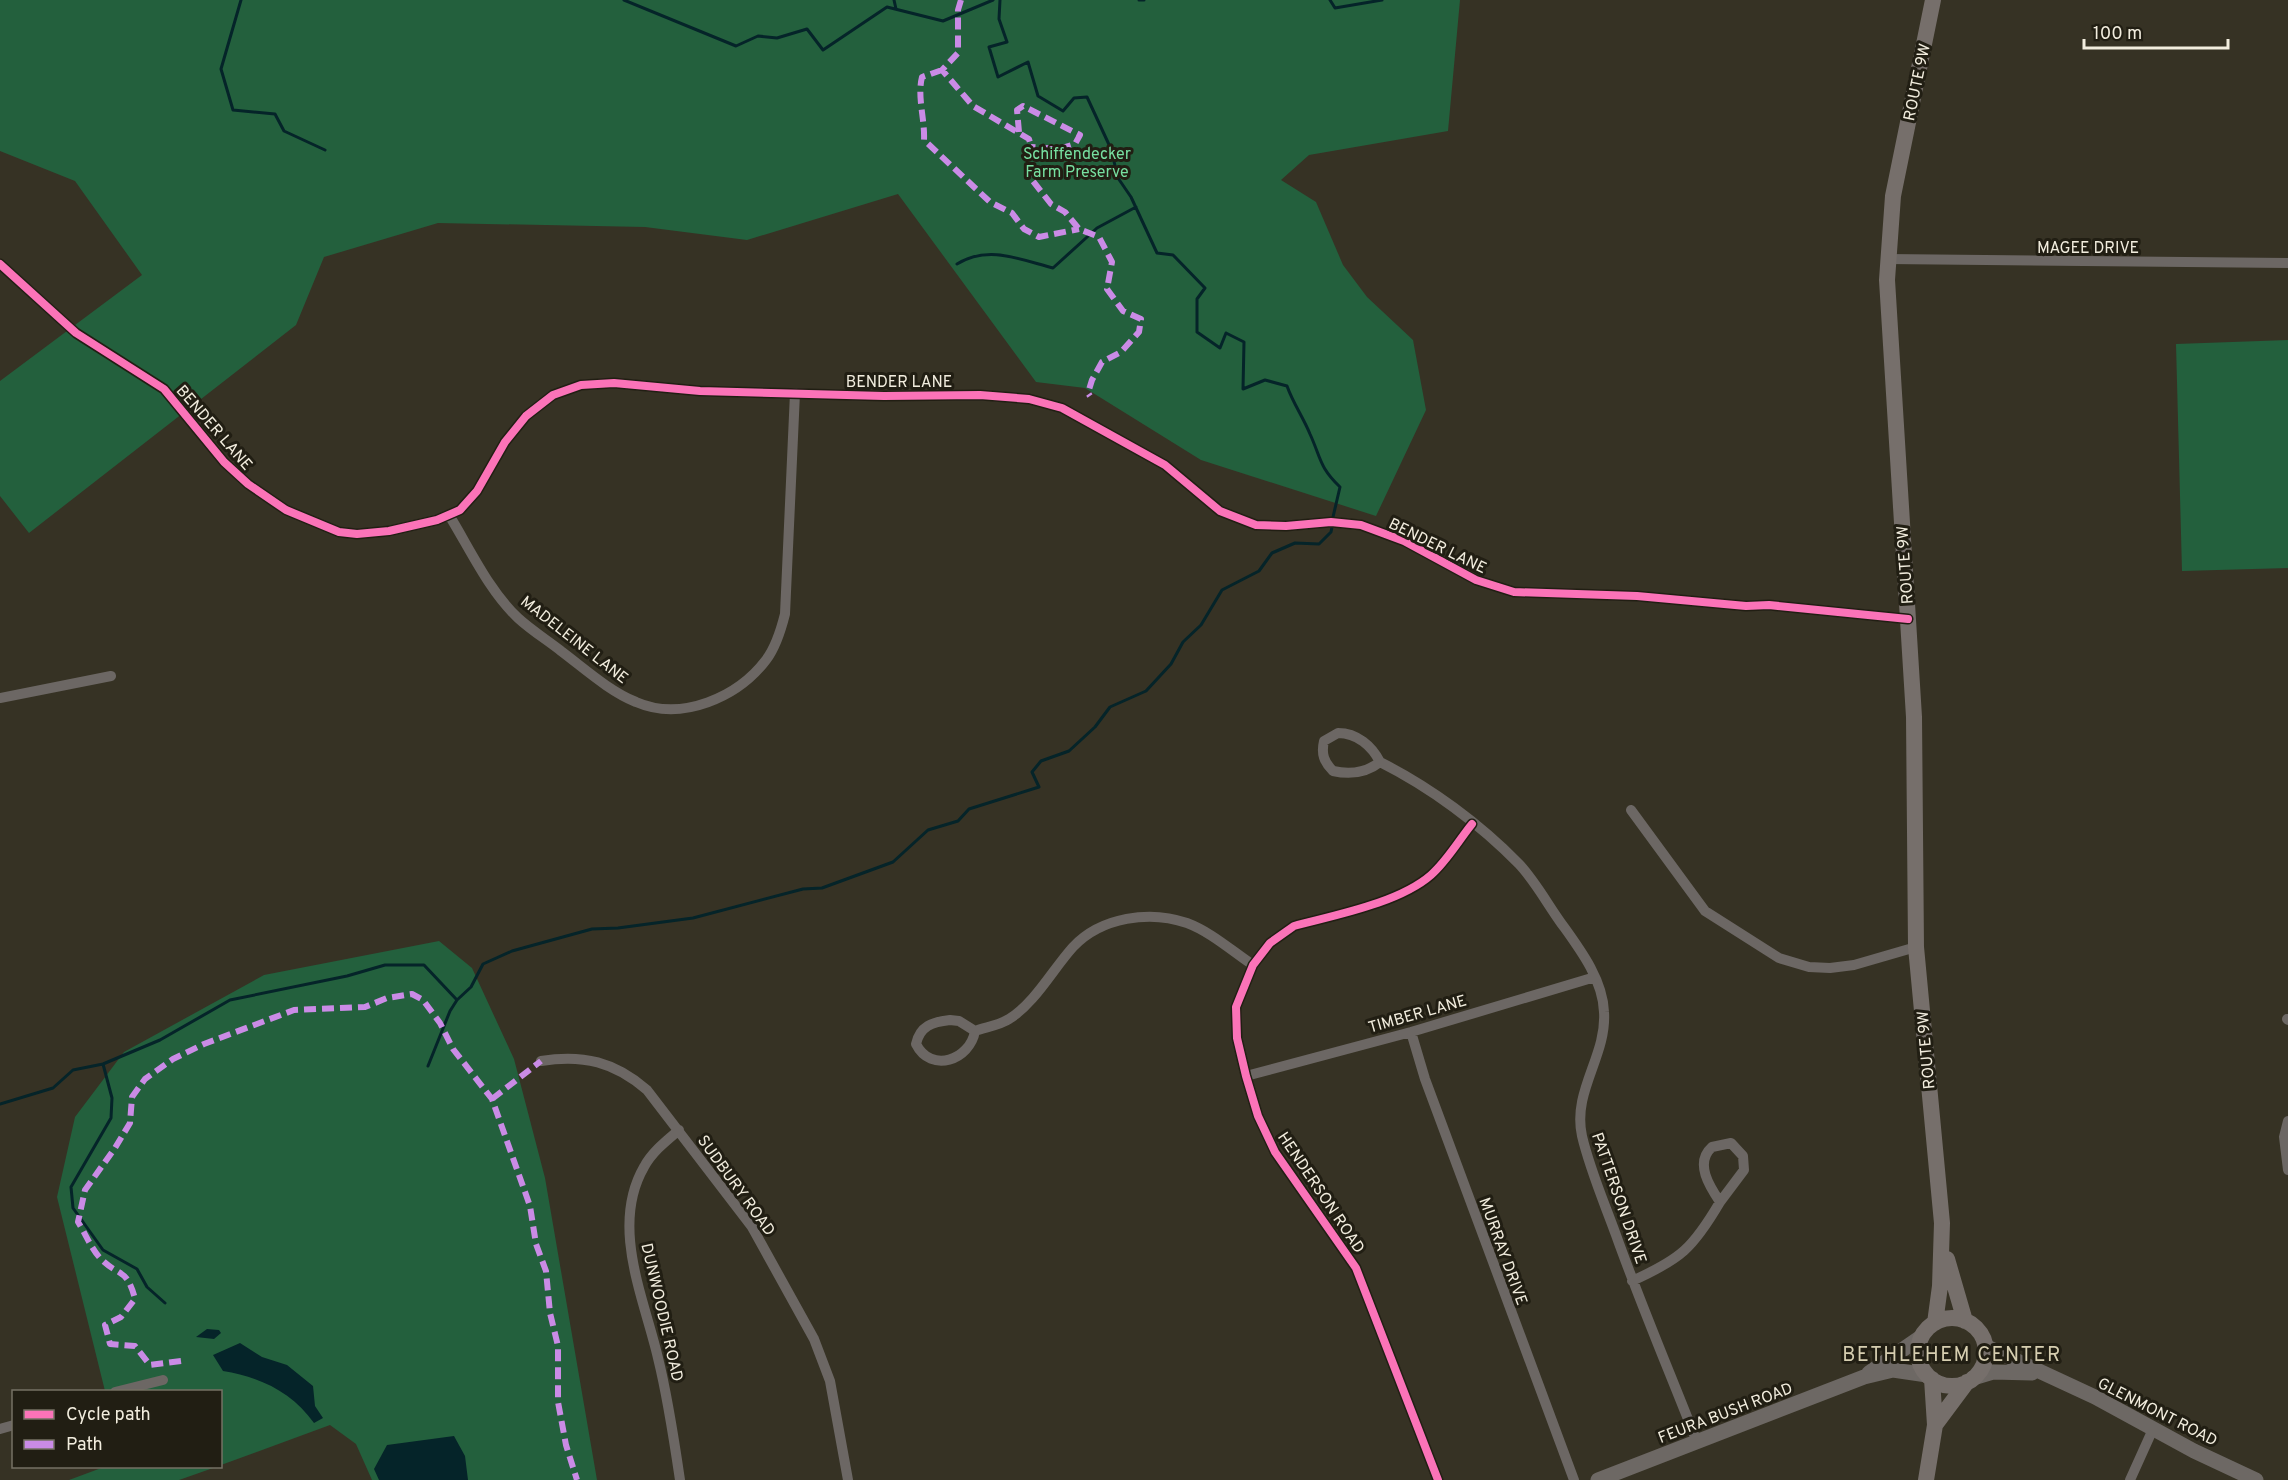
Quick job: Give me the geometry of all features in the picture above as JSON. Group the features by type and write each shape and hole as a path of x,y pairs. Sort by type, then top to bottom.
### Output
{"main road":[{"name":"ROUTE 9W","path":"1933,0 1893,196 1887,259 1888,331 1914,717 1916,947 1942,1240 1935,1323"},
{"name":"ROUTE 9W","path":"1942,1240 1965,1321"},
{"path":"1926,1480 1935,1425 1929,1377 1918,1357 1921,1338 1935,1323 1955,1318 1974,1327 1985,1346 1983,1364 1935,1425"},
{"name":"FEURA BUSH ROAD","path":"1864,1377 1921,1338"},
{"name":"GLENMONT ROAD","path":"1985,1346 2095,1397 2153,1429 2256,1480"},
{"name":"FEURA BUSH ROAD","path":"1598,1480 1864,1377 1893,1370 1929,1377"},
{"name":"GLENMONT ROAD","path":"1970,1380 1993,1372 2043,1374"},
{"path":"1929,1377 1950,1386 1970,1380"}],"street":[{"name":"MAGEE DRIVE","path":"1887,259 2288,263"},
{"name":"BENDER LANE","path":"0,264 76,333 164,389 232,470 257,492 286,510 323,527 357,534 389,531 460,510 473,497 519,423 541,403 566,389 591,384 614,383 694,391 884,396 980,395 1041,401 1062,408 1155,459 1220,511 1242,521 1275,527 1331,522 1361,525 1404,541 1476,580 1514,592 1672,599 1746,606 1769,605 1908,619"},
{"name":"MADELEINE LANE","path":"449,515 501,598 518,618 616,692 638,703 658,708 684,708 706,704 730,693 756,671 778,640 785,614 795,393"},
{"path":"0,698 111,676"},
{"name":"PATTERSON DRIVE","path":"1380,762 1368,770 1355,773 1333,771 1323,758 1324,741 1338,733 1354,735 1371,749 1380,762 1407,776 1490,837 1520,866 1577,945 1595,977 1603,996 1605,1014 1602,1037 1582,1094 1581,1132 1587,1156 1632,1281 1697,1442"},
{"path":"1631,810 1705,911 1779,958 1809,967 1830,968 1854,965 1916,947"},
{"name":"HENDERSON ROAD","path":"1438,1480 1356,1268 1275,1152 1258,1116 1237,1038 1236,1007 1253,965 1270,943 1294,926 1399,894 1417,884 1432,874 1472,824"},
{"path":"975,1031 959,1021 940,1021 924,1028 918,1035 916,1044 928,1058 946,1061 968,1049 975,1031 1009,1019 1031,998 1076,944 1098,928 1123,919 1157,917 1189,924 1253,965"},
{"name":"TIMBER LANE","path":"1246,1076 1411,1032 1595,977"},
{"name":"MURRAY DRIVE","path":"1411,1032 1425,1079 1574,1480"},
{"name":"SUDBURY ROAD","path":"541,1061 579,1057 616,1069 647,1090 752,1227 814,1339 830,1381 848,1480"},
{"path":"2288,1121 2284,1137 2288,1170"},
{"name":"DUNWOODIE ROAD","path":"679,1130 655,1151 644,1166 632,1196 629,1220 639,1288 667,1394 680,1480"},
{"path":"1632,1281 1661,1268 1691,1247 1744,1170 1743,1156 1731,1143 1712,1147 1703,1164 1709,1186 1720,1202"},
{"path":"123,1390 163,1380"},
{"path":"2130,1480 2153,1429"}],"green space":[{"name":"Schiffendecker Farm Preserve","path":"0,0 1460,0 1448,131 1309,155 1281,180 1316,202 1343,265 1367,297 1413,340 1426,410 1376,516 1201,460 1085,388 1036,382 898,194 747,240 645,227 438,223 324,257 296,325 29,533 0,496 0,381 142,275 75,181 0,151"},
{"path":"2288,340 2288,568 2182,571 2176,344"},
{"path":"439,941 472,968 514,1059 545,1178 597,1480 372,1480 356,1444 330,1425 222,1465 222,1390 105,1390 57,1197 75,1117 124,1052 264,975"},
{"path":"101,1468 213,1468 179,1480 69,1480"}],"water":[{"path":"207,1329 219,1330 221,1333 214,1339 196,1337"},
{"path":"240,1343 262,1357 287,1365 313,1386 315,1406 323,1418 314,1423 296,1403 274,1388 250,1377 223,1371 213,1355"},
{"path":"454,1436 465,1456 468,1480 379,1480 374,1469 387,1445"}],"waterway":[{"path":"241,0 221,69 233,110 275,114 284,131 325,150"},
{"path":"624,0 736,46 758,36 777,38 807,29 823,50 887,7 943,21 993,0"},
{"path":"894,0 896,9"},
{"path":"1000,0 999,19 1007,42 989,47 998,77 1028,62 1038,96 1063,111 1074,98 1087,97 1111,149 1118,178 1131,197 1157,253 1173,255 1205,288 1197,299 1197,332 1220,348 1226,333 1244,342 1243,389 1265,380 1287,386 1324,468 1340,487 1333,517"},
{"path":"1139,0 1144,0"},
{"path":"1330,0 1335,8 1382,0"},
{"path":"957,264 980,255 992,255 1016,258 1053,268 1097,228 1136,207"},
{"path":"0,1104 53,1088 73,1070 103,1064 160,1040 230,1000 347,976 385,965 424,965 457,1000 471,987 483,964 512,951 592,929 618,928 693,918 803,889 822,888 893,862 928,830 958,821 969,809 1039,787 1032,772 1041,761 1069,751 1095,727 1110,707 1146,691 1171,664 1183,642 1201,625 1222,590 1259,571 1272,553 1295,543 1319,544 1331,532 1332,527"},
{"path":"428,1066 450,1011 457,1000"},
{"path":"103,1064 112,1098 111,1118 71,1187 73,1208 103,1250 137,1269 147,1287 165,1303"}],"marked path":[{"path":"961,0 958,10 958,53 942,70 973,106 1029,139 1033,153 1029,176 1051,204 1065,212 1079,229 1099,237 1112,262 1107,289 1123,311 1141,319 1139,332 1121,352 1102,362 1092,380 1088,393 1090,396"},
{"path":"942,70 922,77 920,92 924,140 990,202 1012,213 1024,229 1039,237 1079,229"},
{"path":"1019,132 1017,110 1023,106 1080,135 1075,144 1059,149 1031,147"},
{"path":"181,1361 150,1365 135,1346 110,1344 105,1325 121,1317 135,1299 129,1282 100,1258 78,1222 85,1190 130,1123 132,1097 145,1079 173,1059 204,1044 294,1010 365,1007 387,998 412,994 423,1000 440,1023 453,1049 492,1099 530,1206 536,1244 546,1271 550,1313 558,1346 558,1402 566,1445 577,1480"},
{"path":"492,1099 541,1061"}],"cycle path":[{"path":"0,264 76,333 164,389 224,462 248,484 286,510 339,532 357,534 389,531 437,520 460,510 477,491 505,442 526,416 553,395 581,385 614,383 700,391 884,396 980,395 1029,399 1062,408 1165,465 1220,511 1256,525 1286,526 1331,522 1361,525 1404,541 1476,580 1514,592 1637,596 1746,606 1769,605 1908,619"},
{"path":"1438,1480 1356,1268 1275,1152 1258,1116 1237,1038 1236,1007 1253,965 1270,943 1294,926 1366,907 1418,885 1442,863 1472,824"}],"district":[{"name":"BETHLEHEM CENTER","path":"1952,1354"}]}
